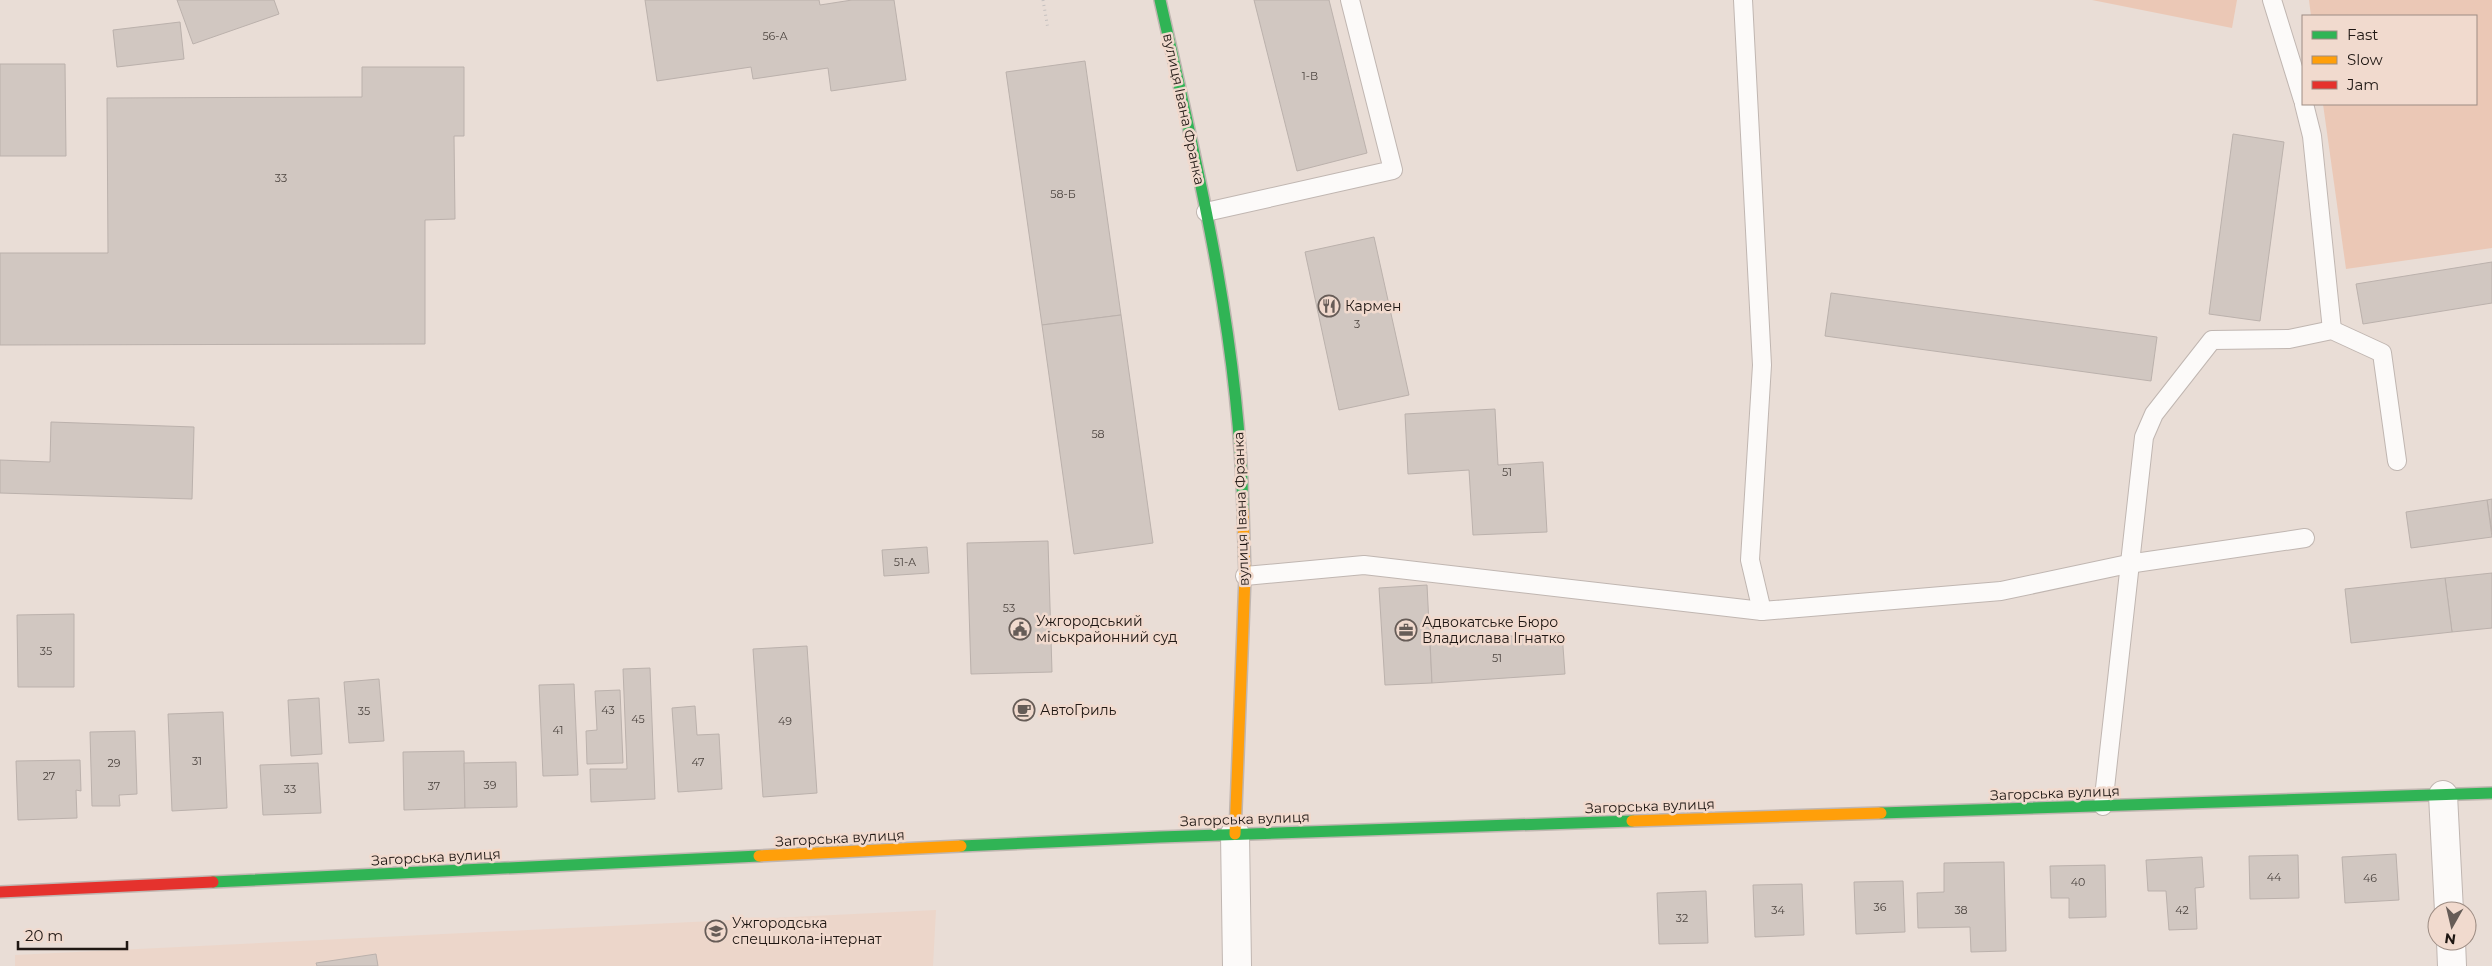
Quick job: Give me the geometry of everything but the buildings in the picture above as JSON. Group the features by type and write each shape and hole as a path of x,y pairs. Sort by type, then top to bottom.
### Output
{"street":[{"name":"вулиця Івана Франка","path":"1160,0 1206,212 1230,350 1242,455 1245,576 1235,834 1237,966"},
{"name":"Загорська вулиця","path":"0,892 1235,834 2492,793"},
{"path":"2443,795 2448,901"},
{"path":"2451,951 2452,966"}],"lane":[{"path":"1206,212 1394,170 1350,0"},
{"path":"1743,0 1762,365 1750,560 1762,611"},
{"path":"2272,0 2302,97"},
{"path":"2304,105 2312,136 2332,330"},
{"path":"2103,806 2128,564 2144,437 2154,414 2212,340 2289,340 2332,330 2382,353 2397,461"},
{"path":"1245,576 1364,565 1762,611 2001,591 2128,564 2305,538"}],"path":[{"path":"1043,0 1048,29"}],"shaded area":[{"path":"2092,0 2237,0 2232,28"},
{"path":"2309,0 2492,0 2492,248 2346,269 2323,105 2477,105 2477,15 2311,15"},
{"name":"Ужгородська спецшкола-інтернат","path":"936,910 933,966 15,966 15,955"}],"traffic: fast":[{"path":"1160,0 1202,190 1225,317 1240,445 1243,510"},
{"path":"1881,813 2492,793"},
{"path":"961,846 1160,837 1632,821"},
{"path":"213,882 759,856"}],"traffic: slow":[{"path":"1235,834 1245,576 1243,510"},
{"path":"1632,821 1881,813"},
{"path":"759,856 961,846"}],"traffic: jam":[{"path":"0,892 213,882"}],"place":[{"name":"Кармен","path":"1329,306"},
{"name":"Ужгородський міськрайонний суд","path":"1020,629"},
{"name":"Адвокатське Бюро Владислава Ігнатко","path":"1406,630"},
{"name":"АвтоГриль","path":"1024,710"},
{"name":"Ужгородська спецшкола-інтернат","path":"716,931"}]}
